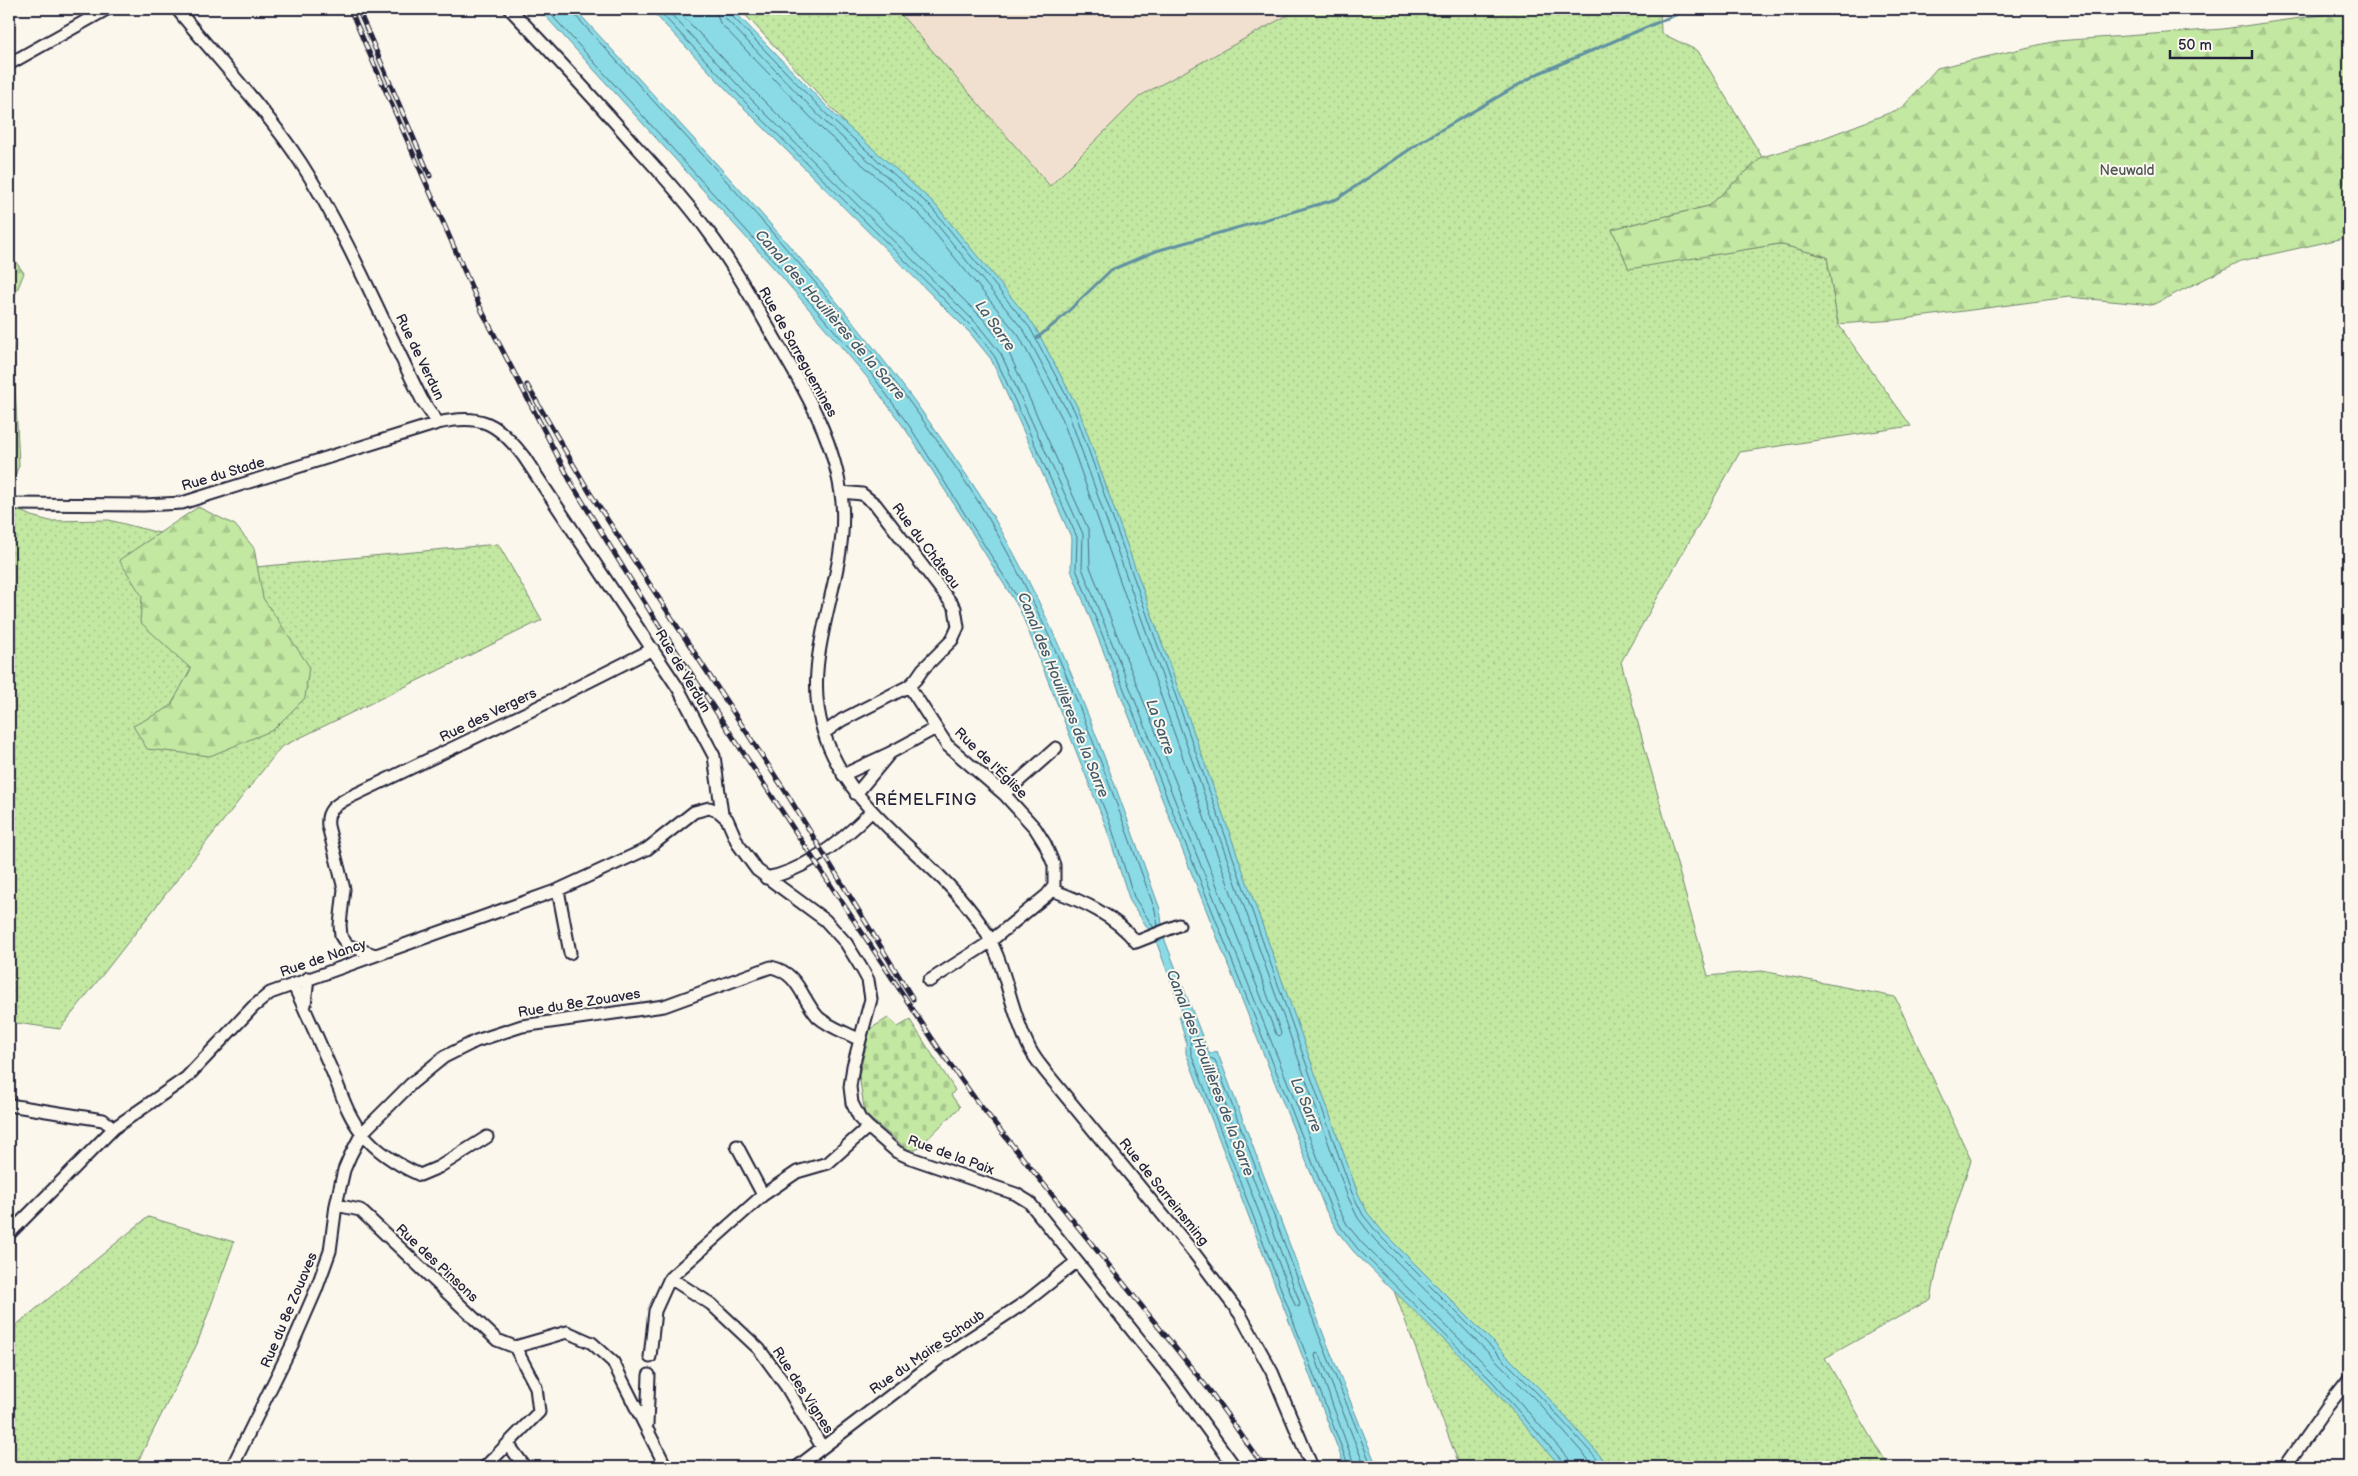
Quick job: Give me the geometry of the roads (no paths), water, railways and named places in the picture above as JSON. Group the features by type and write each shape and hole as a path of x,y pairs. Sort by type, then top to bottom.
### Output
{"street":[{"path":"9,64 107,9"},
{"name":"Rue de Verdun","path":"177,9 274,125 301,163 336,221 422,400 438,423 461,419 479,420 493,425 507,435 589,551 678,688 708,745 718,776 722,814"},
{"name":"Rue de Sarreguemines","path":"510,9 564,65 681,196 731,265 813,406 830,446 841,492 843,523 840,558 816,663 816,702 824,733 843,775 856,794 969,909 991,940"},
{"name":"Rue du Stade","path":"9,504 144,505 182,502 438,423"},
{"name":"Rue du Château","path":"841,492 862,494 872,501 955,608 958,627 952,640 909,686"},
{"name":"Rue des Vergers","path":"375,956 347,945 341,936 343,882 327,820 330,810 336,805 653,649"},
{"path":"824,733 842,720 909,686"},
{"name":"Rue de l'Église","path":"909,686 946,745 1004,794 1035,828 1045,844 1054,865 1054,886 1052,890"},
{"path":"843,775 890,753 936,728"},
{"path":"1004,794 1056,748"},
{"path":"856,794 890,753"},
{"path":"718,776 709,808 722,814"},
{"name":"Rue de Nancy","path":"9,1234 114,1128 186,1078 258,1002 270,994 308,978 558,890 647,849 694,812 709,808"},
{"path":"766,878 797,867 843,838 872,811"},
{"name":"Rue de la Paix","path":"722,814 745,856 766,878 817,913 834,930 865,974 870,990 870,999 852,1072 850,1097 854,1110 868,1127 897,1152 1022,1197 1049,1226 1171,1379 1235,1467"},
{"path":"784,890 797,867"},
{"path":"558,890 570,953"},
{"path":"929,981 991,940 1052,890 1096,910 1140,940 1176,927"},
{"name":"Rue de Sarreinsming","path":"991,940 1001,963 1028,1047 1045,1071 1194,1253 1240,1314 1272,1372 1312,1467"},
{"name":"Rue du 8e Zouaves","path":"232,1467 292,1345 316,1290 330,1251 336,1205 344,1170 364,1130 411,1084 444,1057 476,1041 522,1026 664,1006 771,967 782,969 793,979 819,1017 860,1040"},
{"path":"305,1005 308,978"},
{"path":"293,984 305,1005 346,1107 364,1130 400,1166 420,1175 439,1167 487,1137"},
{"path":"9,1104 103,1120 114,1128"},
{"path":"650,1357 656,1311 670,1278 763,1195 797,1172 828,1163 868,1127"},
{"path":"737,1146 763,1195"},
{"name":"Rue des Pinsons","path":"336,1205 360,1210 497,1340 515,1347"},
{"name":"Rue du Maire Schaub","path":"797,1467 822,1446 940,1358 1027,1300 1076,1262"},
{"name":"Rue des Vignes","path":"670,1278 712,1304 759,1349 786,1386 822,1446"},
{"path":"485,1467 539,1412 536,1387 515,1347 567,1332 592,1343 613,1362 666,1467"},
{"path":"647,1428 649,1375"},
{"path":"2285,1467 2349,1379"},
{"path":"508,1444 525,1467"}],"water":[{"name":"Canal des Houillères de la Sarre","path":"539,9 575,9 714,161 850,318 933,427 978,492 994,519 1049,623 1089,717 1160,909 1164,938 1209,1054 1217,1051 1324,1336 1377,1467 1345,1467 1186,1053 1186,1042 1179,1016 1182,1011 1156,941 1130,901 1105,824 1020,610 906,430 866,376 781,276"},
{"name":"La Sarre","path":"650,9 732,9 836,116 933,202 1034,325 1079,410 1357,1191 1367,1212 1383,1232 1544,1393 1610,1467 1561,1467 1489,1384 1354,1252 1338,1232 1326,1211 1071,570 1072,539 991,359 970,333 745,109"}],"waterway":[{"path":"1037,338 1058,321 1111,270 1156,251 1337,199 1422,141 1537,74 1689,9"}],"railway":[{"path":"350,9 481,309 573,486 651,613 939,1049 976,1100 1210,1391 1264,1467"},
{"path":"358,9 430,176"},
{"path":"527,385 590,493 787,794 913,999"}],"district":[{"name":"RÉMELFING","path":"926,800"}],"park label":[{"name":"Neuwald","path":"2127,170"}]}
